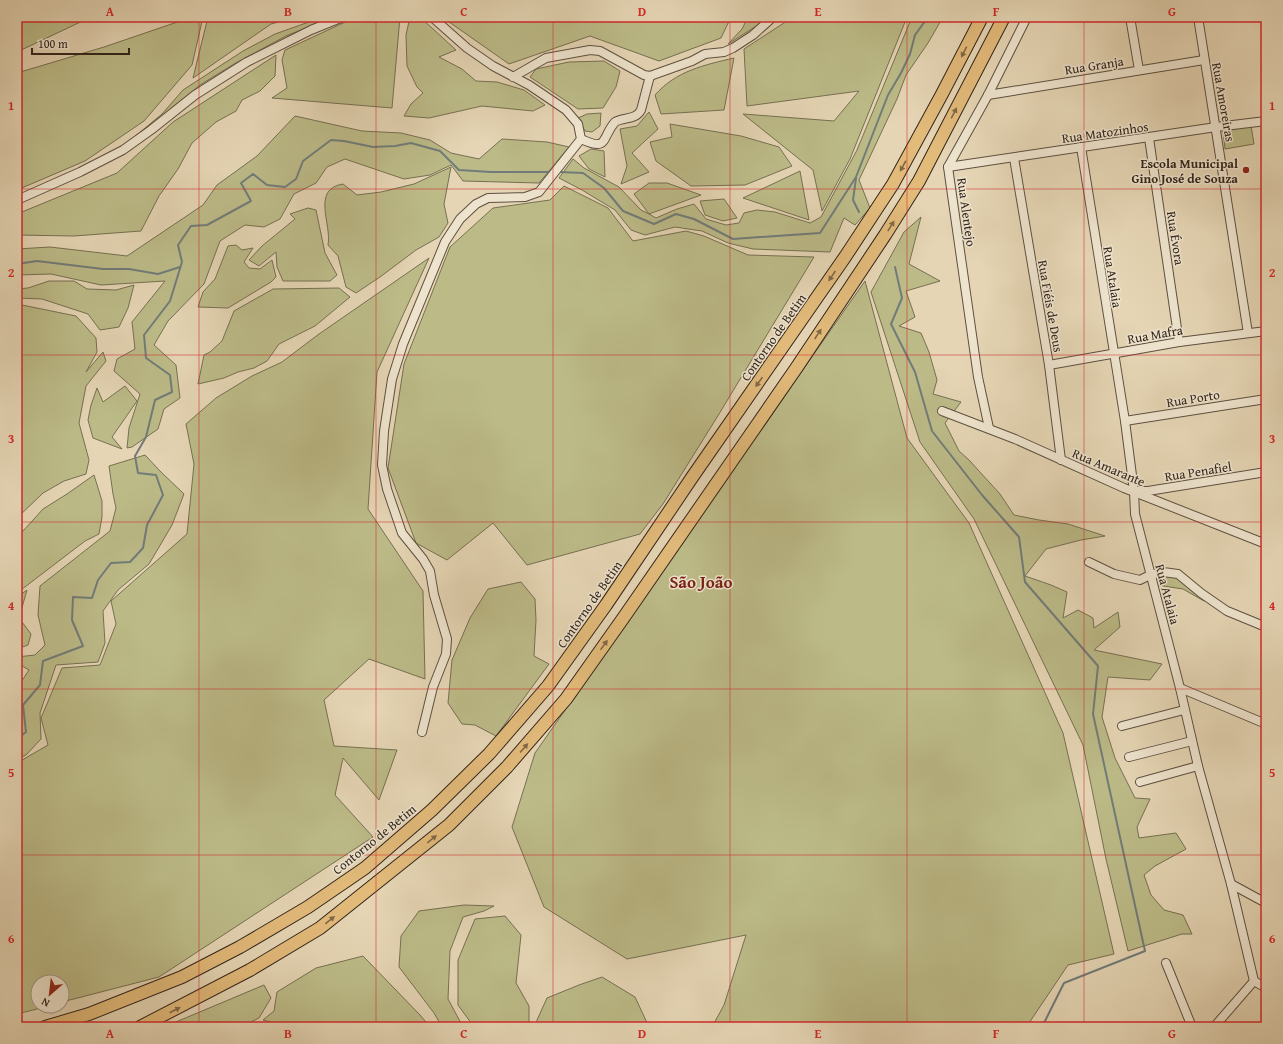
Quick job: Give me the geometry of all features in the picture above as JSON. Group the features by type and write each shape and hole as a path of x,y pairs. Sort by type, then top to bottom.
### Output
{"highway":[{"name":"Contorno de Betim","path":"45,1027 89,1014 182,977 240,947 308,907 376,858 432,810 489,754 548,686 606,605 693,476 845,258 893,184 982,17"},
{"path":"140,1027 250,970 320,928 449,825 507,767 561,704 633,605 788,380 885,235 919,181 1004,17"}],"street":[{"path":"17,200 80,172 118,152 151,130 194,95 246,62 300,35 343,17"},
{"path":"422,732 433,687 446,654 448,639 434,595 430,571 424,559 402,533 387,489 382,465 384,431 392,379 403,344 445,242 460,220 476,204 488,198 525,197 539,192 581,139 578,124 566,110 529,85 493,66 467,48 432,17"},
{"path":"513,77 546,58 590,50 600,51 644,75 650,76 692,61 705,54 724,52 733,48 753,35 774,17"},
{"name":"Rua Alentejo","path":"989,428 978,377 948,167 988,95 1027,17"},
{"path":"1130,17 1139,70"},
{"name":"Rua Amoreiras","path":"1198,17 1248,333"},
{"name":"Rua Granja","path":"988,95 1204,60"},
{"path":"581,139 596,145 601,144 606,139 615,122 639,114 642,110 650,76"},
{"name":"Rua Matozinhos","path":"948,167 1216,127 1266,121"},
{"name":"Rua Évora","path":"1149,138 1179,342"},
{"name":"Rua Atalaia","path":"1081,147 1113,354 1125,421 1134,491 1135,514 1180,688 1198,766 1231,884 1254,981"},
{"name":"Rua Fiéis de Deus","path":"1014,158 1049,364 1061,460"},
{"name":"Rua Mafra","path":"1049,364 1179,342 1266,331"},
{"name":"Rua Porto","path":"1125,421 1266,400"},
{"name":"Rua Amarante","path":"942,412 989,428 1134,491 1266,544"},
{"name":"Rua Penafiel","path":"1134,491 1148,491 1266,472"},
{"path":"1089,562 1114,574 1140,580 1150,575 1163,572 1178,574 1201,593 1227,611 1266,627"},
{"path":"1180,688 1266,724"},
{"path":"1122,726 1184,710"},
{"path":"1128,757 1192,742"},
{"path":"1140,782 1198,766"},
{"path":"1231,884 1266,904"},
{"path":"1166,963 1192,1027"},
{"path":"1214,1027 1254,981 1266,988"}],"shaded area":[{"path":"17,17 91,17 17,52"},
{"path":"192,17 203,17 192,65 144,121 85,161 17,190 17,73 104,47"},
{"path":"208,17 296,17 271,24 193,78"},
{"path":"323,17 333,17 286,36 234,64 200,85 133,138 162,114 183,90 243,51 275,34"},
{"path":"356,17 400,17 392,108 272,98 287,88 282,60 285,50"},
{"path":"410,17 420,17 456,50 439,57 462,69 476,81 497,82 524,90 545,105 533,111 482,106 429,118 404,116 411,104 423,93 417,87 407,66 406,35"},
{"path":"442,17 731,17 721,38 659,61 590,36 509,64"},
{"path":"748,17 767,17 761,23 728,44 742,29"},
{"path":"793,17 907,17 850,159 822,211 813,170 743,114 834,121 859,91 747,106 744,49"},
{"path":"912,17 943,17 928,43 906,75 897,99 859,180 870,208 855,225 844,218 830,252 753,249 728,243 702,231 675,227 645,235 631,230 615,210 559,178 573,159 584,168 619,187 641,210 656,218 694,204 706,219 726,225 739,223 744,213 757,210 775,212 810,223 821,217 857,150"},
{"path":"276,55 275,76 260,91 242,100 236,111 216,122 192,143 178,169 159,196 141,231 74,236 17,235 17,214 117,173 173,122"},
{"path":"734,58 724,110 661,114 655,95 672,80 701,66"},
{"path":"604,61 620,71 616,87 603,108 578,109 530,77 536,69 569,62"},
{"path":"649,112 658,129 632,153 649,172 621,184 627,166 620,129 637,126"},
{"path":"601,113 600,126 592,132 585,131 578,118 587,114"},
{"path":"295,116 362,131 401,133 430,140 451,153 479,159 502,139 547,142 569,147 539,183 463,181 451,165 430,175 404,179 345,159 327,167 316,183 294,194 280,219 264,227 245,225 220,241 204,284 168,321 154,345 176,365 180,398 164,409 158,429 132,447 127,448 129,428 140,394 114,371 117,359 135,349 132,322 165,281 101,285 51,274 17,275 17,249 50,247 127,256 203,205 217,185 257,156"},
{"path":"670,124 741,136 779,147 792,166 745,185 691,186 656,161 650,142 672,137"},
{"path":"1251,126 1254,144 1225,149 1223,131"},
{"path":"591,149 604,151 605,177 589,169 579,156"},
{"path":"451,167 444,204 448,223 439,237 416,250 356,293 346,287 338,256 328,245 325,200 333,187 343,184 357,195 381,192 414,184"},
{"path":"800,171 809,220 743,198"},
{"path":"649,183 667,183 701,195 649,214 634,194"},
{"path":"564,186 608,208 633,241 686,231 704,236 748,255 814,257 663,504 640,534 527,565 493,523 447,560 416,543 388,468 404,364 450,247 493,208 550,200"},
{"path":"724,199 737,218 723,221 705,215 700,201"},
{"path":"308,208 316,210 325,253 337,275 330,281 283,281 277,267 276,252 259,266 249,260 262,246 295,219 290,214"},
{"path":"921,217 909,264 940,281 906,291 915,317 899,326 921,333 929,352 937,380 933,394 961,402 945,423 959,451 1000,494 1014,515 1068,524 1105,536 1081,540 1046,549 1025,576 1067,592 1063,618 1078,610 1093,618 1094,628 1118,612 1120,627 1094,650 1162,664 1150,680 1108,677 1102,717 1115,758 1135,798 1150,799 1137,827 1139,838 1176,833 1186,849 1155,866 1144,875 1151,895 1164,910 1183,915 1192,934 1182,934 1128,951 1106,859 1083,745 974,519 920,442 871,292 904,232"},
{"path":"236,245 242,250 253,248 244,262 249,268 260,269 272,260 276,277 271,282 228,308 198,307 203,292 215,279 228,246"},
{"path":"429,258 377,372 368,509 423,591 425,679 369,659 324,700 334,746 397,750 379,800 343,758 335,795 373,837 159,977 70,1000 70,974 30,974 30,1011 17,1014 17,763 48,745 41,718 62,668 100,665 116,624 111,601 187,534 194,464 186,424 216,398 252,376 282,362 319,334"},
{"path":"49,281 74,281 87,289 116,290 134,285 128,308 119,327 100,330 88,314 42,299 17,298 17,289 28,288"},
{"path":"865,281 907,438 969,523 1063,733 1114,954 1068,965 1025,1027 712,1027 724,1005 746,935 627,959 544,907 512,827 535,753"},
{"path":"339,288 350,297 315,326 279,344 267,361 254,368 238,372 224,378 198,384 204,355 210,352 222,341 234,311 273,289"},
{"path":"17,304 76,316 96,338 97,352 86,372 103,352 106,361 86,386 79,423 89,460 86,474 64,481 43,493 17,518"},
{"path":"125,386 137,401 112,437 122,449 93,438 88,420 97,388 103,402"},
{"path":"145,455 184,494 172,525 149,564 118,590 103,611 105,643 98,662 56,665 40,713 41,739 26,755 17,759 17,688 29,670 17,663 17,657 35,655 45,645 38,615 40,586 110,531 116,508 109,466"},
{"path":"94,475 102,501 102,517 99,534 85,541 17,593 17,535 24,530 43,509"},
{"path":"1167,575 1177,578 1203,598 1204,601 1183,589 1157,585 1155,576"},
{"path":"521,582 535,599 536,620 534,656 549,664 496,736 475,725 462,724 448,703 452,660 470,618 488,589"},
{"path":"27,590 19,618 31,634 28,645 17,649 17,597"},
{"path":"464,905 494,906 484,911 463,917 450,951 448,999 463,1027 442,1027 434,1013 399,967 401,936 419,911"},
{"path":"505,916 521,935 516,983 529,1006 529,1027 474,1027 458,1005 458,960 475,919"},
{"path":"363,956 430,1027 291,1027 263,1020 274,1011 277,992 316,968"},
{"path":"602,977 635,997 649,1027 537,1027 537,1020 547,998"},
{"path":"264,985 271,998 259,1018 241,1027 164,1027"}],"waterway":[{"path":"559,172 583,173 604,188 623,211 654,224 676,214 694,219 733,239 820,233 856,177 888,95 910,54 915,35 928,17"},
{"path":"17,739 26,732 23,705 40,685 43,661 83,646 72,620 73,597 92,598 98,580 111,563 130,562 143,548 147,525 163,495 156,475 138,473 135,456 146,437 155,400 172,392 170,375 146,358 144,335 170,301 182,262 178,245 191,226 207,225 251,201 241,183 253,174 267,185 285,187 296,179 303,161 331,140 373,147 395,146 411,143 440,151 459,170 491,172 551,172"},
{"path":"856,178 853,200 859,212"},
{"path":"17,264 37,261 103,269 129,269 158,274 180,267"},
{"path":"895,267 902,298 891,324 915,372 932,431 982,495 1019,537 1025,582 1098,666 1093,714 1145,951 1064,983 1041,1027"}],"place":[{"name":"Escola Municipal Gino José de Souza","path":"1246,170"}],"district":[{"name":"São João","path":"701,582"}]}
